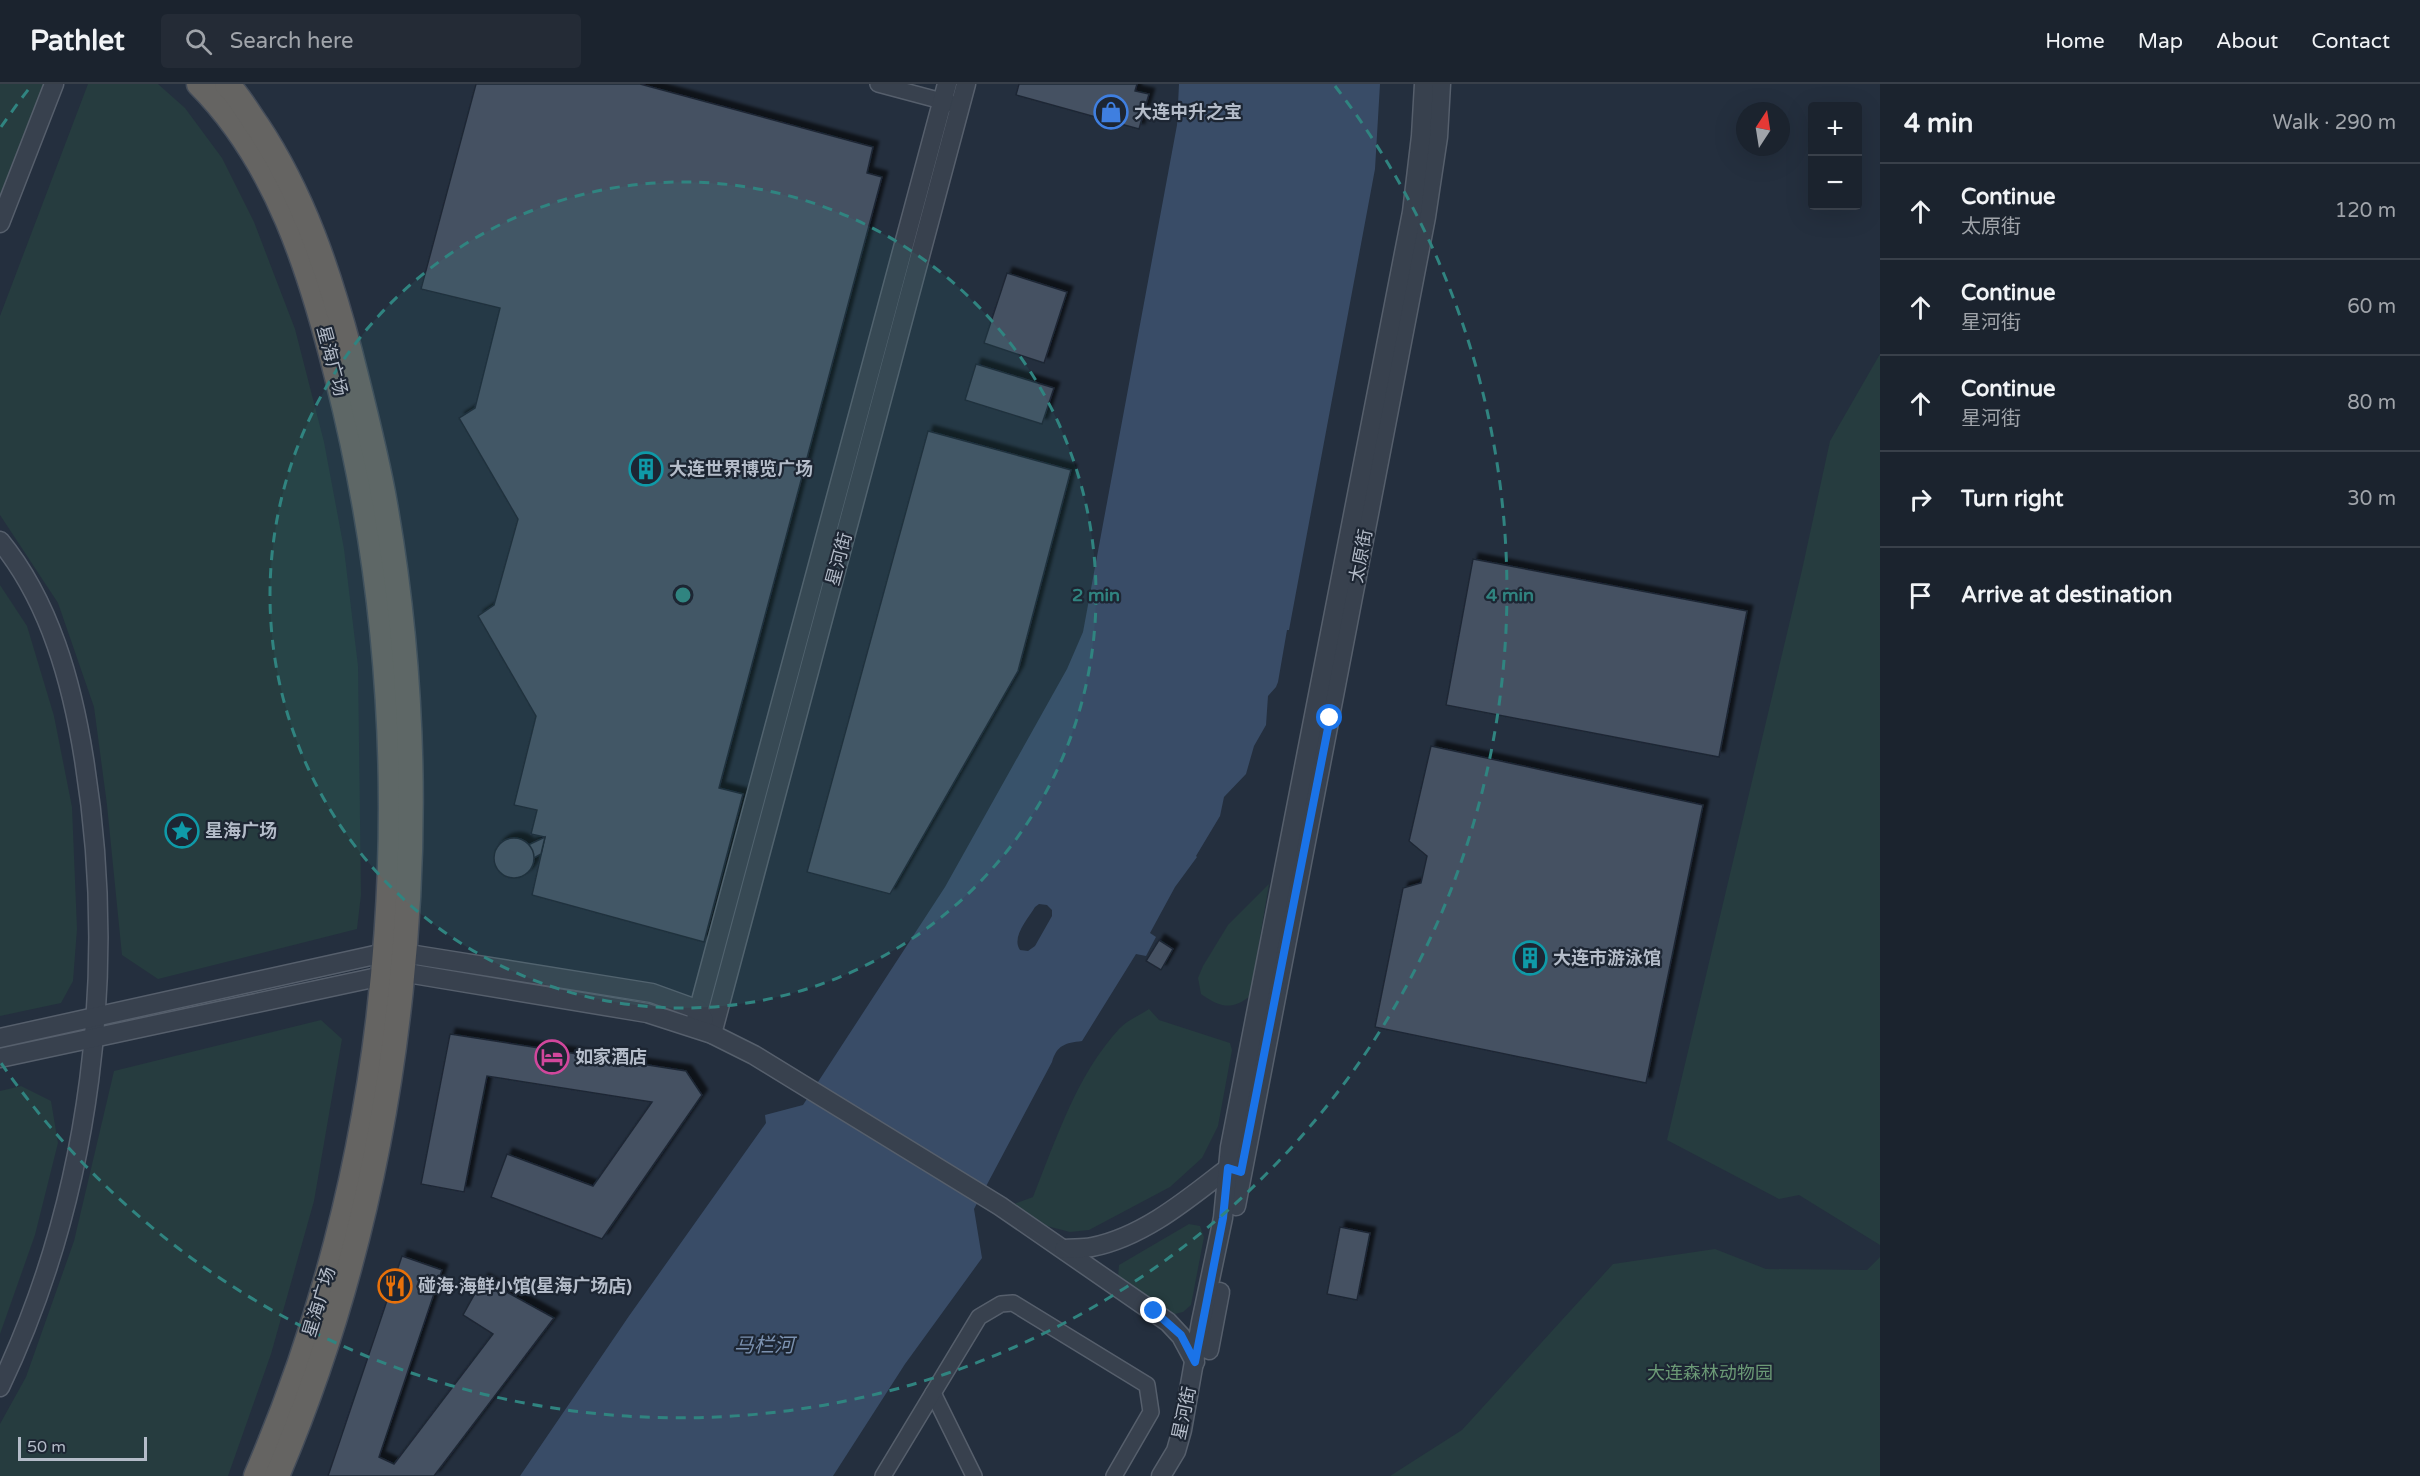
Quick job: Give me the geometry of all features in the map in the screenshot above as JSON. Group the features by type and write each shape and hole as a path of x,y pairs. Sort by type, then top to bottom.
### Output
{"highway":[{"name":"星海广场","path":"199,84 217,101 248,146 275,192 297,241 328,342 364,500 378,601 388,704 391,807 389,910 395,1042 386,1103 361,1224 328,1343 277,1476"},
{"name":"星海广场","path":"227,84 264,136 292,184 314,233 345,336 383,493 398,596 407,701 411,807 392,964 339,1228 309,1337 256,1476"}],"street":[{"path":"0,224 54,84"},
{"path":"878,84 944,93 961,106"},
{"name":"星河街","path":"712,1034 966,84"},
{"name":"太原街","path":"1288,851 1412,212 1421,136 1424,84"},
{"name":"太原街","path":"1271,1026 1426,217 1438,137 1441,84"},
{"name":"星河街","path":"697,1019 944,93"},
{"path":"0,542 11,555 45,615 66,673 90,795 96,857 98,949 93,1038 78,1148 60,1224 37,1299 0,1387"},
{"name":"星河街","path":"1176,1476 1193,1433 1235,1170 1230,1147 1288,851"},
{"path":"0,1058 93,1038 392,964"},
{"path":"0,1038 95,1017 392,964 647,1013 697,1019 712,1034 807,1086 1000,1206 1064,1249 1168,1322 1181,1335 1195,1362"},
{"name":"星河街","path":"1161,1476 1176,1451 1182,1430 1223,1218 1271,1026"},
{"path":"1064,1249 1091,1247 1120,1239 1235,1170"},
{"path":"883,1476 979,1317 1001,1305 1013,1303 1148,1385 1151,1412 1114,1476"},
{"path":"933,1392 975,1476"}],"green space":[{"path":"0,84 47,84 0,206"},
{"path":"88,84 158,84 185,108 222,158 254,222 295,329 324,442 344,549 358,666 361,895 357,929 158,979 122,955 107,805 94,707 58,603 0,515 0,316"},
{"path":"1880,354 1880,1245 1799,1195 1779,1199 1667,1140 1802,570 1830,441"},
{"path":"0,585 27,626 54,716 72,807 77,929 73,981 61,1003 0,1016"},
{"path":"1269,884 1250,996 1237,1004 1226,1006 1214,1002 1201,994 1198,978 1203,966 1228,925"},
{"path":"1149,1009 1159,1020 1230,1043 1232,1050 1218,1126 1202,1158 1170,1187 1089,1230 1070,1232 1043,1225 1011,1205 1033,1197 1068,1109 1104,1047 1122,1026"},
{"path":"321,1020 342,1039 314,1201 271,1354 228,1476 0,1476 0,1424 26,1377 74,1241 114,1071"},
{"path":"21,1086 51,1101 58,1143 35,1235 0,1334 0,1091"},
{"path":"1189,1224 1200,1226 1204,1237 1191,1305 1183,1312 1171,1315 1126,1285 1118,1277 1119,1265"},
{"name":"大连森林动物园","path":"1715,1249 1766,1269 1867,1270 1880,1257 1880,1476 1390,1476 1462,1430 1613,1264"}],"water":[{"name":"马栏河","path":"1179,84 1380,84 1375,169 1289,630 1287,630 1278,682 1268,696 1266,725 1254,746 1246,774 1224,797 1220,816 1197,857 1175,887 1150,933 1156,937 1146,956 1136,954 1082,1041 1066,1044 1056,1052 974,1209 982,1258 905,1364 833,1476 520,1476 629,1316 766,1123 765,1115 803,1105 945,887 1067,669 1083,632 1177,125","holes":["1039,904 1047,905 1052,910 1052,916 1035,946 1028,951 1020,950 1018,939 1025,922 1035,907"]}],"building":[{"name":"大连世界博览广场","path":"476,84 640,84 873,147 867,173 882,177 719,788 743,794 704,942 532,895 545,837 531,834 537,810 514,805 536,716 478,616 494,605 518,519 459,418 475,408 500,308 421,289"},
{"name":"大连中升之宝","path":"1019,84 1137,84 1135,91 1149,94 1139,129 1016,95"},
{"path":"1007,273 1067,292 1044,363 984,343"},
{"path":"976,364 1054,388 1042,424 965,400"},
{"path":"928,431 1071,470 1018,671 890,894 807,872"},
{"path":"1473,559 1747,611 1719,757 1446,705"},
{"name":"大连市游泳馆","path":"1431,746 1703,805 1646,1083 1375,1027 1403,888 1421,883 1427,856 1409,841"},
{"path":"545,837 541,854 534,858 528,845"},
{"path":"514,838 528,844 534,858 528,872 514,878 500,872 494,858 500,844"},
{"path":"1159,940 1173,949 1161,970 1146,961"},
{"path":"450,1034 686,1071 702,1095 602,1239 491,1197 507,1154 593,1186 652,1102 487,1076 464,1192 421,1184"},
{"path":"1340,1227 1370,1233 1357,1300 1327,1294"},
{"path":"402,1256 442,1270 379,1457 394,1464 493,1334 463,1315 483,1279 554,1318 434,1476 328,1476"}],"place":[{"name":"大连中升之宝","path":"1111,112"},
{"name":"大连世界博览广场","path":"646,469"},
{"name":"星海广场","path":"182,831"},
{"name":"大连市游泳馆","path":"1530,958"},
{"name":"如家酒店","path":"552,1057"},
{"name":"碰海·海鲜小馆(星海广场店)","path":"395,1286"}],"route":[{"path":"1154,1311 1181,1335 1195,1362 1223,1218 1228,1168 1241,1172 1330,718"}]}
